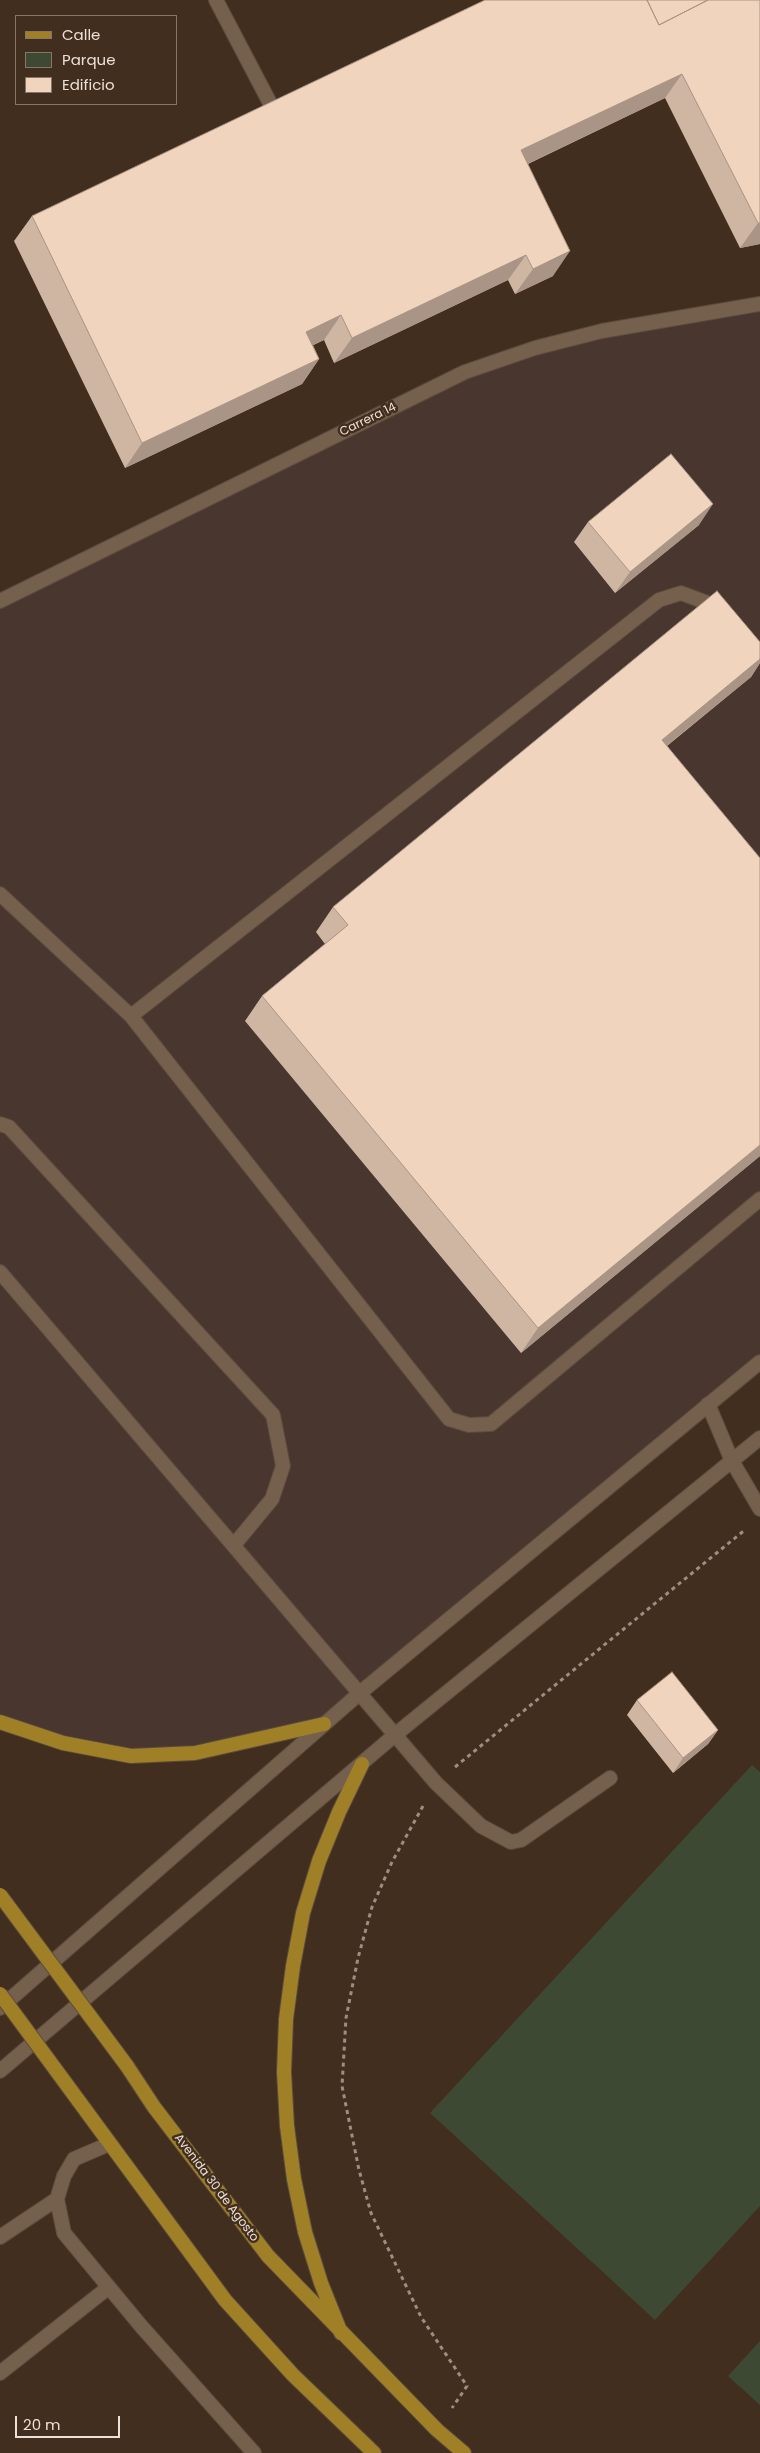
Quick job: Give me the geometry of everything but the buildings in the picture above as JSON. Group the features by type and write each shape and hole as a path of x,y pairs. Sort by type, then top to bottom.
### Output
{"main road":[{"path":"0,1722 63,1743 131,1756 195,1754 324,1724"},
{"path":"341,2333 321,2283 301,2214 287,2126 284,2072 292,1974 304,1913 319,1861 339,1812 362,1764"},
{"name":"Avenida 30 de Agosto","path":"0,1895 127,2066 154,2107 268,2256 437,2430 464,2453"},
{"path":"0,1994 225,2300 293,2375 374,2453"}],"street":[{"path":"216,0 271,105"},
{"name":"Carrera 14","path":"0,601 465,372 535,348 602,331 760,304"},
{"path":"131,1016 660,600 681,593 713,605 724,621"},
{"path":"0,894 131,1016 450,1419 469,1425 491,1424 760,1199"},
{"path":"0,1124 9,1127 272,1415 283,1466 272,1499 234,1545"},
{"path":"0,1272 361,1692 436,1783 481,1826 511,1842 521,1840 610,1778"},
{"path":"0,2008 361,1692 760,1362"},
{"path":"708,1404 732,1461 760,1509"},
{"path":"0,2070 396,1734 760,1438"},
{"path":"109,2144 74,2159 64,2176 58,2199 64,2233 109,2288 254,2453"},
{"path":"0,2237 58,2199"},
{"path":"0,2374 109,2288"}],"path":[{"path":"437,2430 467,2386 421,2317 371,2213 359,2170 342,2086 346,2018 358,1958 372,1906 392,1862 436,1783 752,1524"}],"shaded area":[{"path":"760,304 760,1362 324,1724 195,1753 131,1756 0,1722 0,601 465,372 535,348"}],"green space":[{"path":"752,1765 760,1772 760,2206 655,2320 430,2113"},
{"path":"760,2341 760,2405 728,2376"}]}
